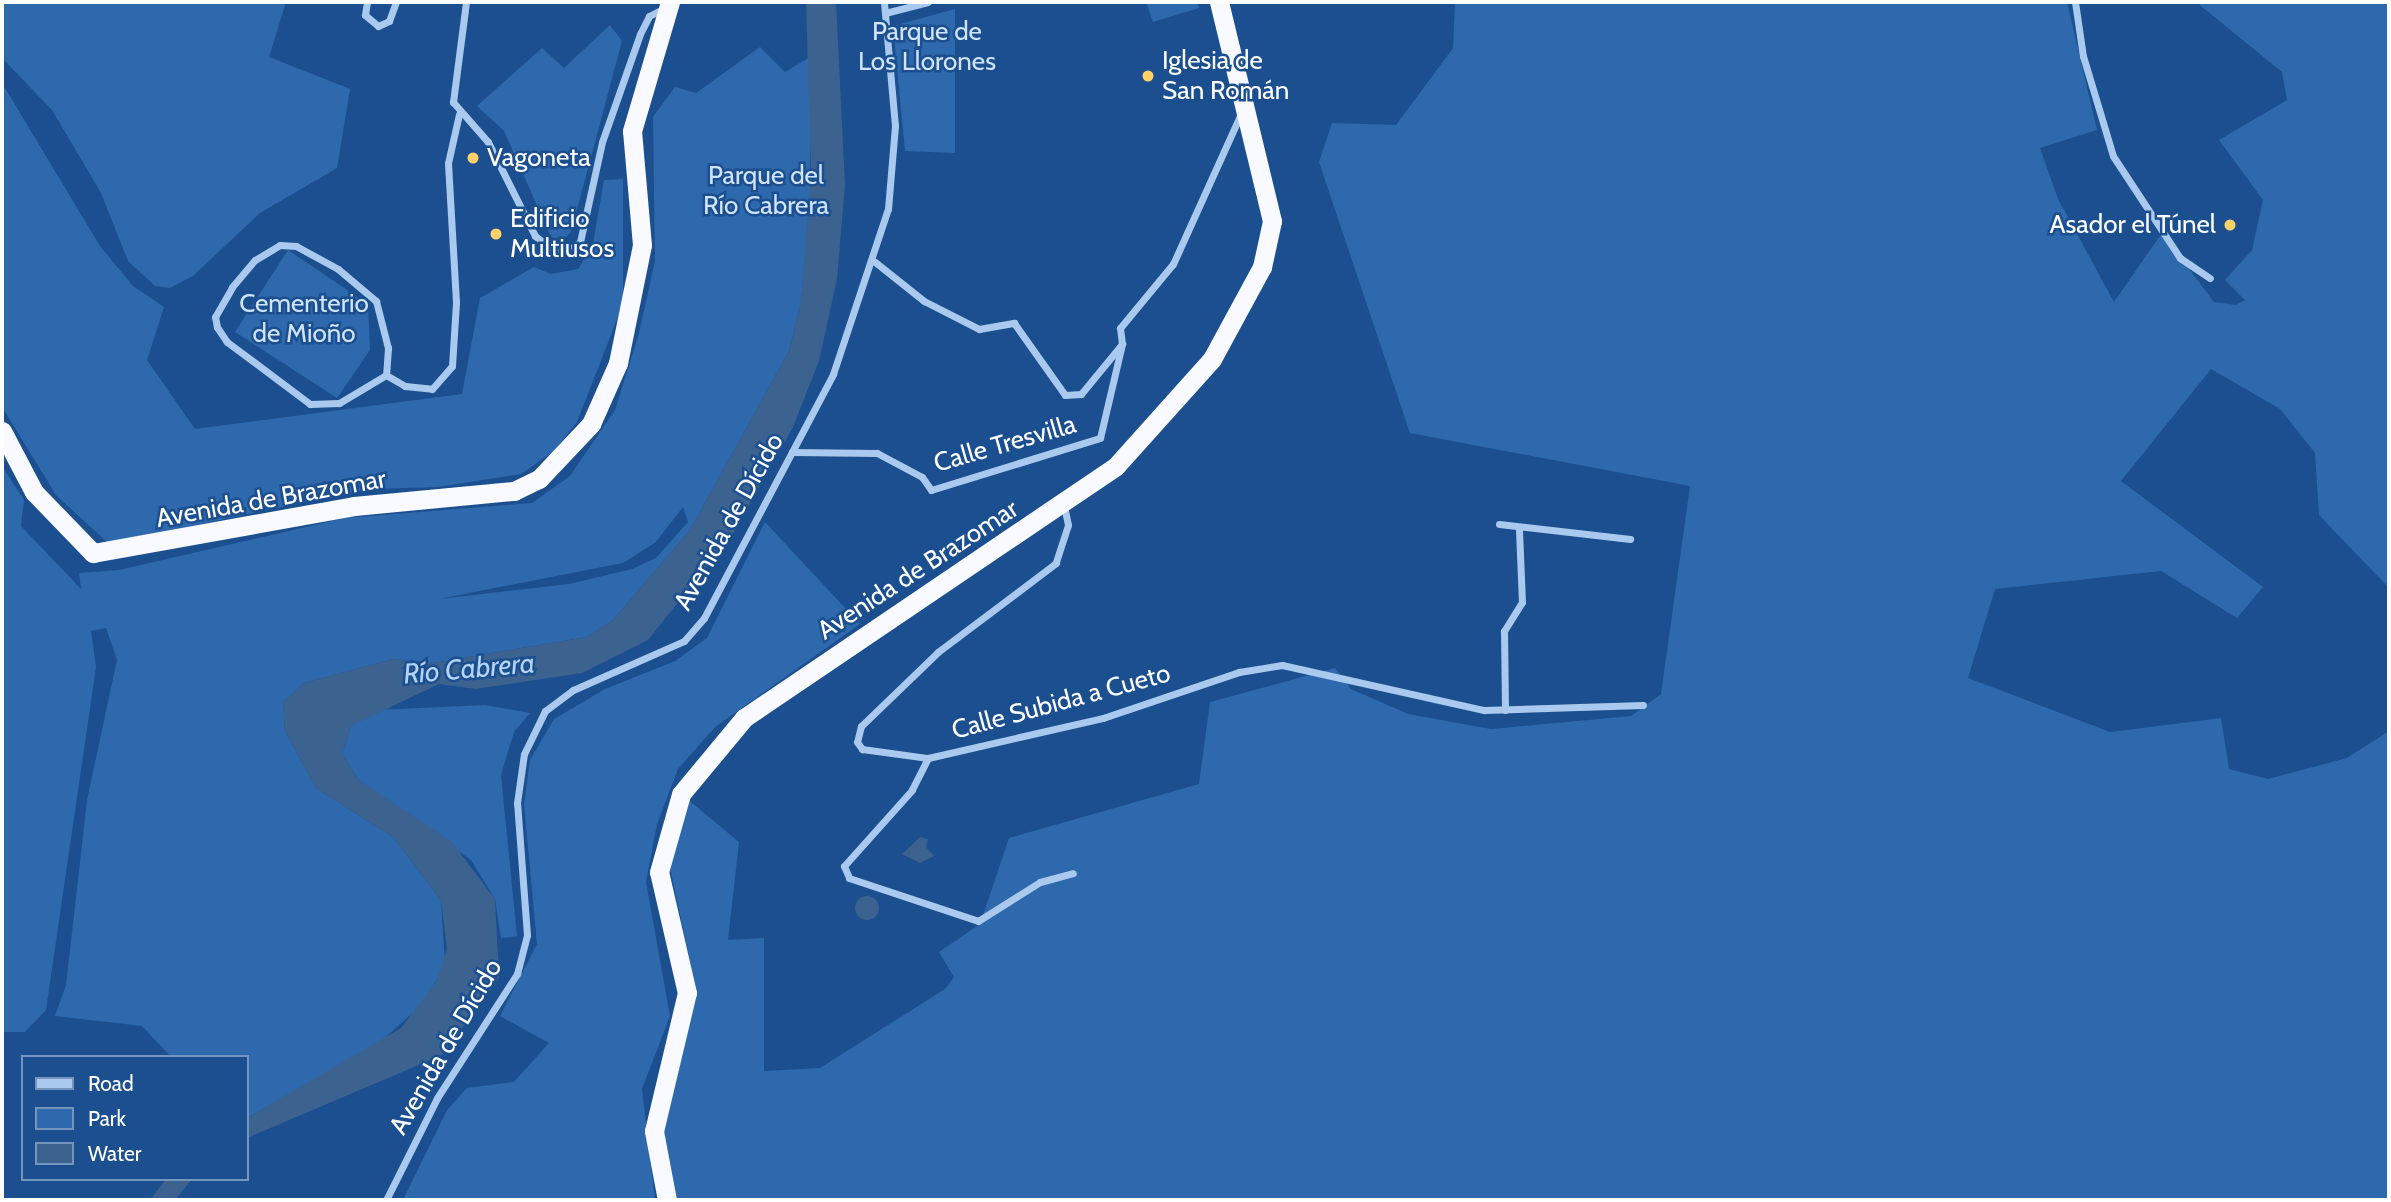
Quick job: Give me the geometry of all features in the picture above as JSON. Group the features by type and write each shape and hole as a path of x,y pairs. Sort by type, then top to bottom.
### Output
{"highway":[{"name":"Avenida de Brazomar","path":"667,1200 654,1131 687,993 659,872 681,794 710,751 744,718 1065,506 1158,426 1243,311 1272,222 1247,109 1219,2"},
{"name":"Avenida de Brazomar","path":"2,431 34,492 84,551 111,555 354,506 514,491 564,459 591,424 618,363 637,293 642,245 632,131 669,4"}],"street":[{"path":"367,2 365,15 378,26 390,21 396,2"},
{"path":"387,375 405,386 432,389 452,366 456,302 448,163 459,114 452,89 466,2"},
{"name":"Avenida de Dícido","path":"386,1200 438,1098 517,974 527,936 517,803 524,754 545,711 573,690 684,641 704,618 833,374 875,262 888,209 895,126 884,2"},
{"path":"885,13 928,2"},
{"path":"2076,2 2086,68 2113,156 2180,258 2210,278"},
{"path":"459,114 488,142 535,236 552,253 573,251 640,34 649,16 669,4"},
{"name":"Calle Tresvilla","path":"792,452 877,453 922,477 931,490 1100,438 1122,344 1119,328 1173,264 1239,112 1247,109"},
{"path":"280,245 296,246 376,301 388,348 387,375 340,403 310,404 227,342 215,317 220,303 255,260 280,245"},
{"name":"Calle Tresvilla","path":"875,262 924,301 979,329 1014,323 1065,395 1081,394 1122,344"},
{"name":"Calle Subida a Cueto","path":"1065,506 1068,525 1056,563 938,652 857,734 862,749 928,758 1103,718 1239,672 1282,665 1409,698 1505,710 1643,705"},
{"path":"1499,524 1519,529 1630,539"},
{"path":"1505,710 1504,631 1522,602 1519,529"},
{"path":"928,758 912,790 844,866 849,878 978,920 1040,882 1073,873"}],"green space":[{"path":"2,2 286,2 269,57 350,89 337,168 260,213 193,276 170,288 155,286 128,261 101,193 52,110 2,58"},
{"path":"1146,2 1197,2 1199,8 1153,22"},
{"path":"1455,2 2067,2 2097,130 2040,148 2058,199 2114,302 2162,233 2214,302 2236,305 2245,300 2225,280 2252,250 2263,200 2219,140 2287,100 2282,72 2196,2 2389,2 2389,588 2319,515 2315,453 2280,409 2211,369 2121,481 2263,587 2237,618 2161,571 1995,589 1968,678 2110,732 2221,718 2229,769 2268,779 2347,758 2389,731 2389,1200 674,1200 662,1143 664,1106 697,994 670,868 686,798 739,842 728,940 764,938 764,1071 820,1068 945,989 954,977 939,952 980,924 1009,838 1199,784 1210,702 1335,668 1351,689 1408,714 1491,729 1631,716 1661,694 1690,486 1410,433 1319,162 1332,123 1396,125 1453,48"},
{"name":"Parque de Los Llorones","path":"955,9 955,153 905,151 893,26"},
{"path":"610,25 622,41 571,232 562,241 551,237 504,131 477,106 542,48 564,68"},
{"name":"Parque del Río Cabrera","path":"760,47 785,72 810,57 810,202 801,302 789,351 690,530 613,620 587,637 433,663 393,659 304,683 283,702 285,731 316,788 393,837 441,900 445,965 423,1004 380,1042 248,1117 248,1055 169,1055 142,1026 55,1016 66,985 87,800 117,660 106,628 91,631 96,667 46,1010 25,1032 2,1032 2,466 24,500 21,526 81,589 79,573 119,570 345,518 532,503 570,476 615,410 638,337 655,261 653,117 675,87 696,93","holes":["683,507 688,522 656,558 632,569 569,584 439,599 623,563 656,542"]},
{"path":"2,83 100,246 133,286 164,307 147,360 195,429 462,394 480,298 534,267 551,274 578,269 593,244 604,180 623,179 623,304 577,422 554,451 521,474 438,487 371,489 108,543 56,495 2,407"},
{"name":"Cementerio de Mioño","path":"288,250 368,304 370,350 337,398 235,332"},
{"path":"765,522 860,624 715,727 678,769 657,824 646,882 670,1016 642,1089 655,1200 403,1200 447,1110 467,1088 514,1082 549,1043 500,1016 537,944 524,804 530,760 554,719 605,689 675,661 707,638"},
{"path":"485,705 530,713 514,732 501,775 517,936 501,938 495,899 471,860 359,780 342,754 351,726 377,710"}],"water":[{"name":"Río Cabrera","path":"806,2 836,2 845,185 837,279 819,361 793,427 734,532 648,640 582,673 476,689 439,684 351,726 342,754 359,780 451,841 495,899 499,978 442,1055 248,1138 248,1117 401,1028 436,982 447,949 441,900 393,837 316,788 285,731 283,702 304,683 393,659 433,663 587,637 613,620 690,530 789,351 801,302 811,175"},
{"path":"920,837 928,839 926,847 934,856 920,863 902,854"},
{"path":"867,896 878,903 879,908 872,919 867,920 856,913 855,908 862,897"},
{"path":"164,1181 190,1181 175,1200 150,1200"}],"place":[{"name":"Iglesia de San Román","path":"1148,76"},
{"name":"Vagoneta","path":"473,158"},
{"name":"Asador el Túnel","path":"2230,225"},
{"name":"Edificio Multiusos","path":"496,234"}]}
